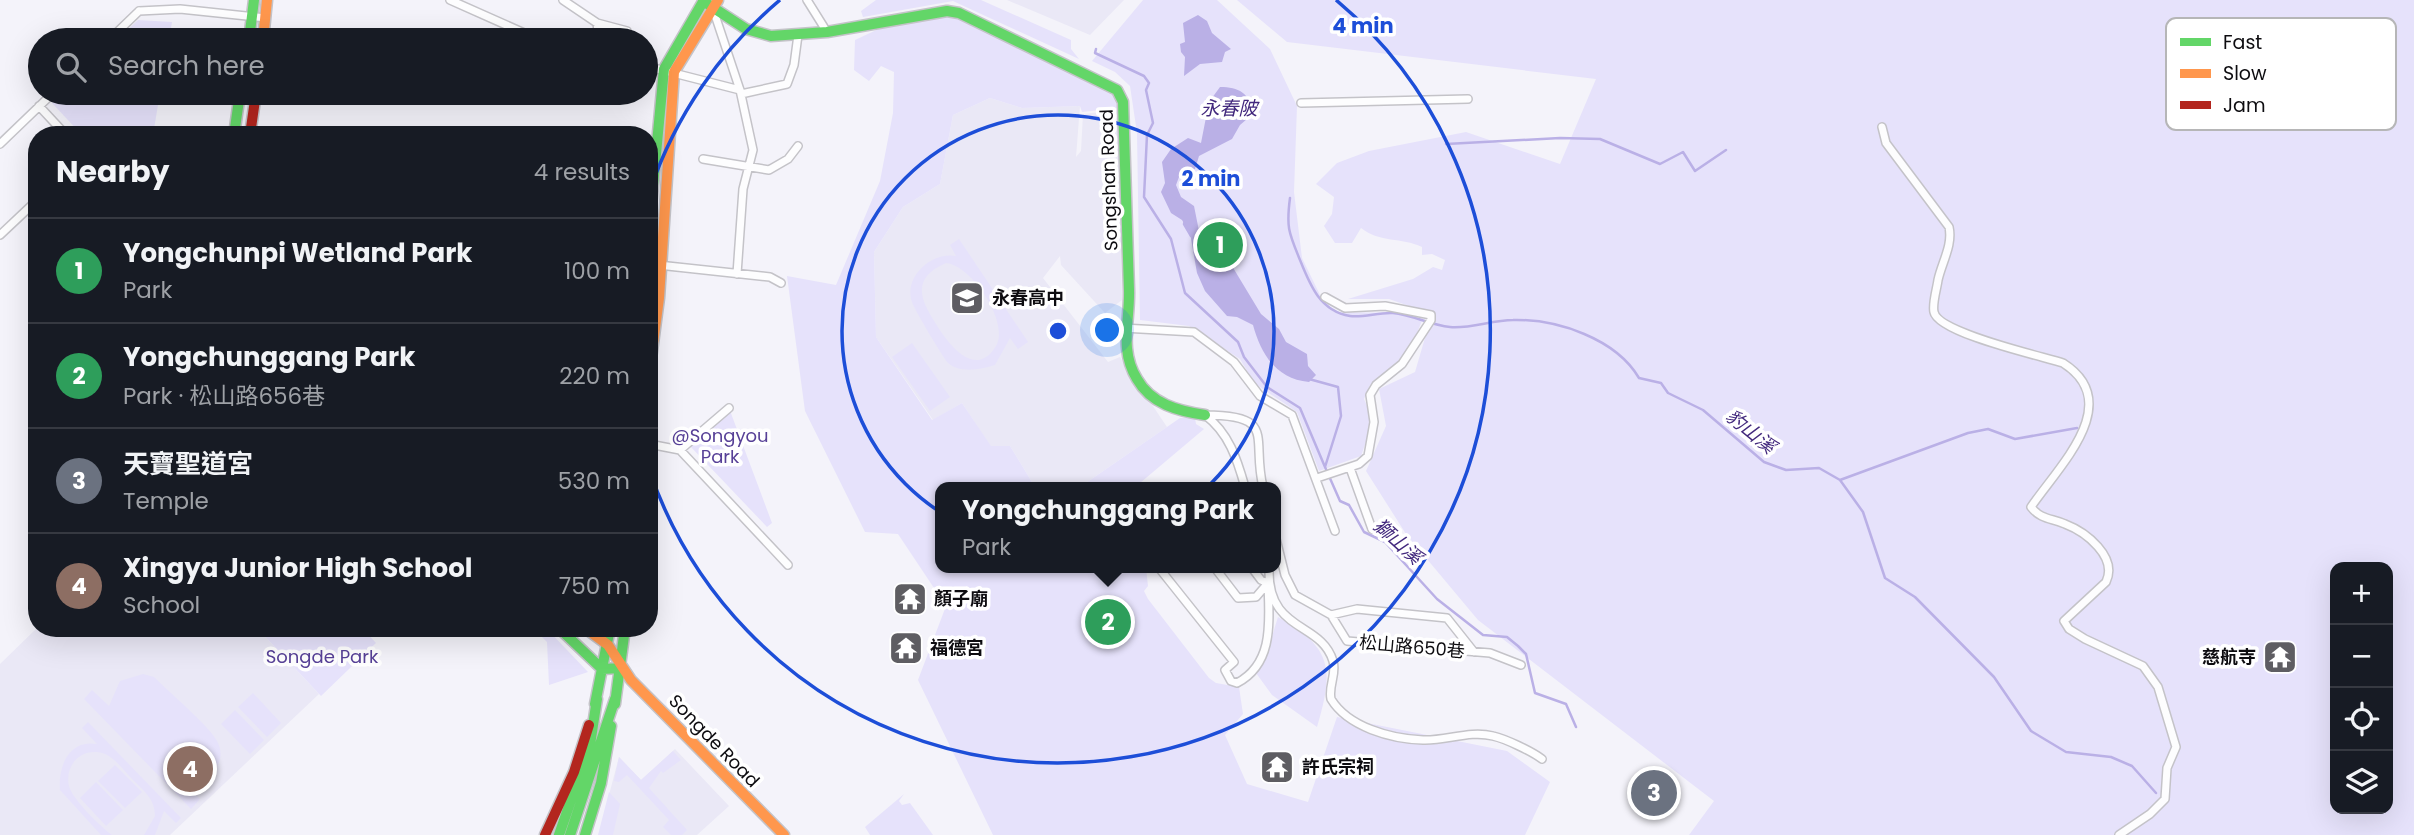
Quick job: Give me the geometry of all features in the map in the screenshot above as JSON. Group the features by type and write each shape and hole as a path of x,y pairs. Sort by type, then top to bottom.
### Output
{"main road":[{"path":"251,28 254,0"},
{"path":"265,28 267,0"},
{"path":"658,157 669,71 703,0"},
{"name":"Songshan Road","path":"703,0 715,4 746,29 771,36 827,32 947,11 959,13 1116,90 1123,102 1128,288 1123,328 1132,372 1148,396 1160,405 1181,412 1205,415"},
{"path":"658,300 662,267 669,71 715,4"},
{"path":"235,126 238,105"},
{"path":"251,126 254,105"},
{"path":"568,637 602,669 621,668"},
{"name":"Songde Road","path":"596,637 608,646 621,668 785,835"},
{"path":"559,835 590,746 609,637"},
{"path":"585,835 601,783 624,637"},
{"path":"545,835 574,772 597,699"},
{"path":"570,835 615,699"}],"street":[{"path":"139,12 140,0"},
{"path":"450,0 512,28"},
{"path":"472,0 472,11"},
{"path":"563,0 597,23 618,28"},
{"path":"807,0 827,32"},
{"path":"715,4 753,150 748,166 737,274"},
{"path":"122,28 139,12 180,9 266,18"},
{"path":"597,23 598,28"},
{"path":"658,69 740,92 787,84 794,65 797,36"},
{"path":"1301,103 1468,99"},
{"path":"0,144 38,106 57,126"},
{"path":"1881,127 1886,143 1949,227 1951,237 1933,311 1937,318 1954,331 2063,363 2075,370 2087,386 2090,405 2086,427 2031,508 2046,519 2062,522 2078,530 2107,559 2110,574 2106,582 2064,621 2069,629 2085,639 2143,666 2158,687 2169,719 2176,747 2167,768 2165,799 2150,814 2119,835"},
{"path":"703,159 769,170 788,159 798,146"},
{"path":"0,235 28,209"},
{"path":"658,266 771,277 781,283"},
{"path":"1317,478 1350,468 1368,456 1374,422 1370,402 1373,390 1402,364 1429,323 1431,315 1385,306 1345,308 1325,297 1327,305"},
{"path":"1123,328 1194,332 1234,362 1260,396 1292,415 1308,446 1335,531"},
{"path":"680,450 729,408"},
{"path":"1205,415 1225,436 1235,454 1243,482"},
{"path":"1205,415 1231,415 1250,423 1260,435 1263,482"},
{"path":"658,446 680,450 788,565"},
{"path":"1350,468 1372,529"},
{"name":"松山路650巷","path":"1281,559 1295,595 1331,615 1347,642 1490,653 1521,665"},
{"path":"1163,573 1234,662 1225,670 1231,681 1237,683 1249,674 1268,643 1269,573"},
{"path":"1219,573 1238,598 1256,597 1278,606"},
{"path":"1255,573 1268,583 1286,620 1314,636 1324,646 1333,661 1331,699 1351,720 1371,729 1421,740 1476,734 1495,736 1542,759"},
{"path":"1256,597 1268,583"},
{"path":"1331,615 1357,609 1447,618 1474,652"}],"shaded area":[{"path":"1007,0 1124,0 1090,35"},
{"name":"永春高中","path":"990,98 1022,108 1080,106 1076,157 1081,151 1083,114 1119,110 1122,300 1105,313 1061,265 1060,256 1043,278 1108,362 1120,357 1167,427 1087,482 1032,482 1010,446 991,447 962,403 933,420 876,337 874,252 903,207 940,184 953,115"},
{"path":"28,637 265,637 319,694 170,835 0,835 0,664"},
{"path":"675,749 729,806 697,835 611,835 600,829 619,757 641,780"}],"green space":[{"path":"876,0 981,0 1071,40 1071,49 1079,59 953,1 863,17 861,11"},
{"path":"1143,0 1217,0 1270,49 1297,106 1294,192 1302,258 1320,295 1334,312 1400,313 1423,318 1409,353 1370,385 1364,399 1370,427 1361,456 1319,471 1297,412 1254,383 1240,359 1189,326 1140,320 1137,133 1130,86 1115,72 1092,61"},
{"path":"1237,0 2414,0 2414,835 1689,835 1714,801 1478,620 1406,534 1366,471 1386,426 1379,389 1415,372 1432,314 1389,299 1348,299 1413,279 1433,267 1442,270 1445,260 1432,254 1422,255 1422,247 1376,236 1361,228 1352,243 1335,243 1324,226 1332,214 1334,197 1316,184 1337,163 1369,151 1466,132 1560,164 1596,79 1287,42"},
{"path":"932,14 958,16 1112,88 1118,108 1082,112 1080,106 1022,108 990,98 953,115 940,184 903,207 874,252 876,337 932,420 962,403 991,446 1010,446 1032,482 935,482 935,573 1147,573 1148,586 1144,591 1148,599 1209,678 1216,683 1239,687 1243,714 1225,735 1247,784 1308,802 1337,717 1507,751 1550,782 1525,835 993,835 918,680 946,606 898,534 865,532 805,411 787,276 836,285 880,181 893,113 894,72 881,66 869,81 854,70 855,40 885,26"},
{"path":"138,20 172,22 171,28 130,28"},
{"path":"54,105 158,105 154,126 74,126"},
{"path":"959,239 1028,342 1018,349 1010,338 995,365 965,370 948,363 912,302 910,293 916,275 929,262 956,256 950,245","holes":["946,263 966,273 986,296 998,323 999,336 996,346 988,356 979,360 962,355 954,348 936,324 923,297 923,282 928,275"]},
{"path":"912,343 950,397 930,411 892,357"},
{"name":"@Songyou Park","path":"729,408 772,523 767,527 689,445"},
{"path":"1180,418 1195,418 1196,424 1204,429 1141,482 1087,482"},
{"path":"1278,617 1310,639 1324,662 1326,690 1317,727 1272,695 1256,673 1266,656"},
{"name":"Songde Park","path":"265,637 370,637 376,643 321,696"},
{"path":"542,637 555,637 588,672 549,685 547,642"},
{"path":"143,674 154,677 198,718 213,735 220,749 219,764 215,770 204,782 191,790 200,799 191,809 84,699 92,690 109,706 120,681"},
{"path":"253,693 281,723 267,737 238,707"},
{"path":"235,710 264,740 250,754 221,724"},
{"path":"88,722 181,818 176,823 164,811 155,835 144,835 155,816 151,800 116,762 105,754 97,752 83,755 72,764 68,778 75,798 112,835 101,835 60,790 61,772 67,756 79,746 97,744 82,728"},
{"path":"673,751 681,760 663,773 661,771 649,788 687,830 682,835 671,835 663,827 669,820 627,775 619,782 614,781 619,757 641,780"},
{"path":"115,765 142,792 125,808 98,781"},
{"path":"96,782 123,810 106,826 80,798"},
{"path":"609,792 620,804 613,835 598,835"},
{"path":"904,794 899,801 902,805 910,803 933,835 870,835 865,827"}],"water":[{"path":"1198,15 1207,21 1212,33 1231,49 1225,52 1222,62 1200,64 1184,76 1185,57 1180,44 1185,42 1183,23"},
{"name":"永春陂","path":"1220,87 1242,92 1249,100 1254,113 1240,125 1232,139 1199,156 1195,169 1179,177 1176,185 1181,197 1194,206 1199,231 1221,233 1223,242 1231,245 1234,257 1232,266 1261,314 1279,329 1286,342 1307,354 1308,366 1316,375 1309,382 1287,376 1279,370 1260,346 1253,325 1237,317 1227,316 1205,291 1197,273 1190,233 1182,220 1171,213 1161,192 1165,183 1162,162 1171,149 1188,138 1201,143 1209,102"}],"waterway":[{"path":"1096,49 1095,53 1144,76 1149,83 1146,90 1153,123 1147,135 1144,197 1171,239 1185,293 1238,342 1244,357 1267,387 1300,408 1325,467"},
{"path":"1446,144 1560,138 1600,139 1660,164 1683,152 1695,171 1726,150"},
{"name":"獅山溪","path":"1166,186 1172,197 1188,207 1188,214"},
{"name":"豹山溪","path":"1290,198 1288,217 1293,243 1312,287 1331,309 1350,316 1393,313 1450,327 1513,320 1548,323 1567,328 1601,342 1616,352 1639,378 1661,383 1668,393 1703,410 1764,462 1786,470 1819,468 1840,480 1863,512 1885,578 1915,597 1994,677 2031,731 2066,752 2111,757 2132,766 2156,793"},
{"name":"獅山溪","path":"1185,220 1184,224 1191,236"},
{"name":"獅山溪","path":"1309,379 1338,387 1341,416 1325,467 1340,501 1349,505 1364,532 1385,542 1437,599 1483,635 1507,637 1518,646 1526,654 1535,693 1566,704 1576,727"},
{"path":"1840,480 1968,433 1988,429 2015,439 2077,428"}],"traffic: fast":[{"path":"250,28 254,0"},
{"path":"658,133 664,69 704,0"},
{"path":"703,1 746,29 771,36 827,32 947,11 959,13 1117,90 1123,102 1129,290 1128,357 1137,379 1150,395 1166,405 1205,415"},
{"path":"235,126 238,105"},
{"path":"568,637 602,669 621,668"},
{"path":"595,704 608,637"},
{"path":"615,704 624,637"},
{"path":"559,835 590,745 597,699"},
{"path":"570,835 615,699"},
{"path":"585,835 601,783 611,726"}],"traffic: slow":[{"path":"264,28 267,0"},
{"path":"658,306 674,72 718,0"},
{"path":"597,637 608,645 631,680 784,835"}],"traffic: jam":[{"path":"251,126 254,105"},
{"path":"545,835 574,772 589,725"}],"place":[{"name":"Yongchunpi Wetland Park","path":"1220,245"},
{"name":"永春高中","path":"967,298"},
{"name":"顏子廟","path":"910,599"},
{"name":"Yongchunggang Park","path":"1108,622"},
{"name":"福德宮","path":"906,648"},
{"name":"慈航寺","path":"2280,657"},
{"name":"許氏宗祠","path":"1277,767"},
{"name":"Xingya Junior High School","path":"190,769"},
{"name":"天寶聖道宮","path":"1654,793"}]}
